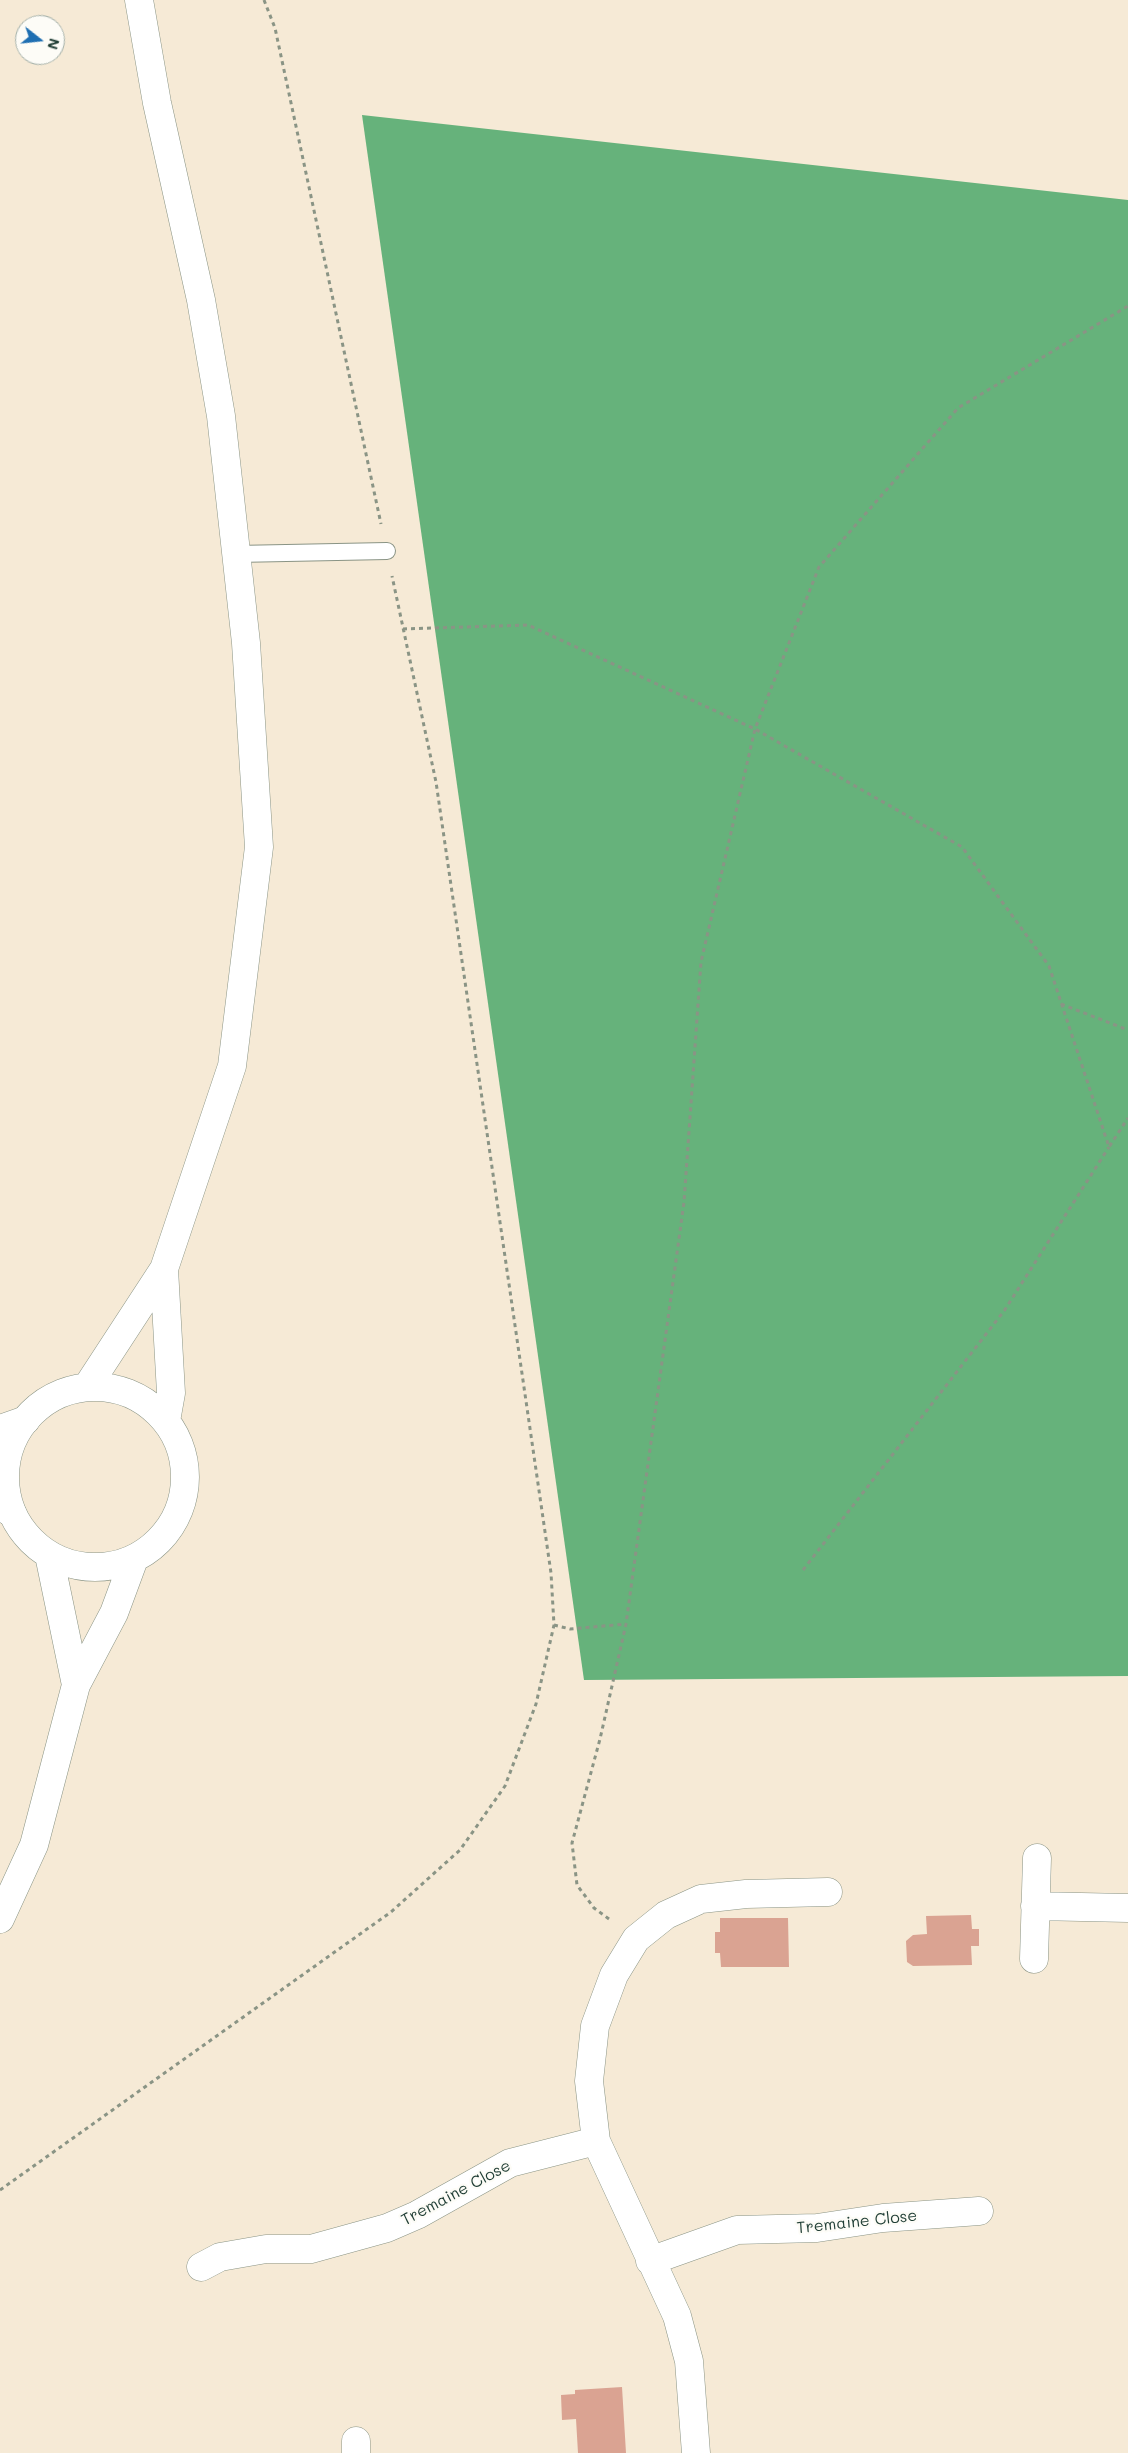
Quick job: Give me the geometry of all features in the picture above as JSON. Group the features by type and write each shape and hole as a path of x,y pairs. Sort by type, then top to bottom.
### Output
{"main road":[{"path":"87,1387 164,1270 232,1066 259,847 246,643 220,416 202,310 157,103 139,0"},
{"path":"164,1270 171,1393 166,1421"},
{"path":"87,1387 122,1391 139,1398 166,1421 180,1445 184,1462 183,1498 173,1523 156,1544 134,1559 106,1567 76,1566 49,1555 27,1537 6,1510 5,1486 8,1458 18,1431 26,1420 36,1410 60,1394 87,1387"},
{"path":"0,1429 26,1420"},
{"path":"49,1555 76,1685"},
{"path":"0,1919 34,1846 76,1685 114,1613 134,1559"},
{"path":"1034,1959 1037,1858"},
{"path":"696,2453 690,2362 677,2316 596,2141 589,2081 595,2026 614,1976 636,1939 666,1915 701,1899 746,1894 828,1892"},
{"path":"1035,1906 1128,1908"},
{"name":"Tremaine Close","path":"201,2267 220,2257 266,2249 311,2249 387,2228 417,2216 510,2162 596,2141"},
{"name":"Tremaine Close","path":"650,2261 738,2230 816,2228 883,2218 979,2211"}],"lane":[{"path":"236,554 387,552"}],"path":[{"path":"0,2190 391,1912 460,1850 505,1786 536,1704 554,1625 551,1573 436,782 275,28 264,0"},
{"path":"636,1939 594,1908 577,1885 572,1843 600,1739 626,1624 684,1202 701,962 755,729 819,567 958,408 1128,306"},
{"path":"403,629 528,625 755,729 962,847 1049,966 1108,1147"},
{"path":"1061,1004 1128,1030"},
{"path":"803,1570 1004,1311 1128,1118"},
{"path":"554,1625 570,1629 626,1624"}],"green space":[{"path":"362,115 1128,200 1128,1676 584,1680"}],"building":[{"path":"971,1915 972,1929 979,1929 979,1946 971,1946 972,1965 913,1966 907,1962 906,1941 913,1935 927,1934 926,1916"},
{"path":"720,1918 788,1918 789,1967 721,1967 720,1953 715,1953 715,1932 720,1932"},
{"path":"622,2387 626,2453 578,2453 576,2419 562,2420 561,2395 575,2394 575,2390"}]}
